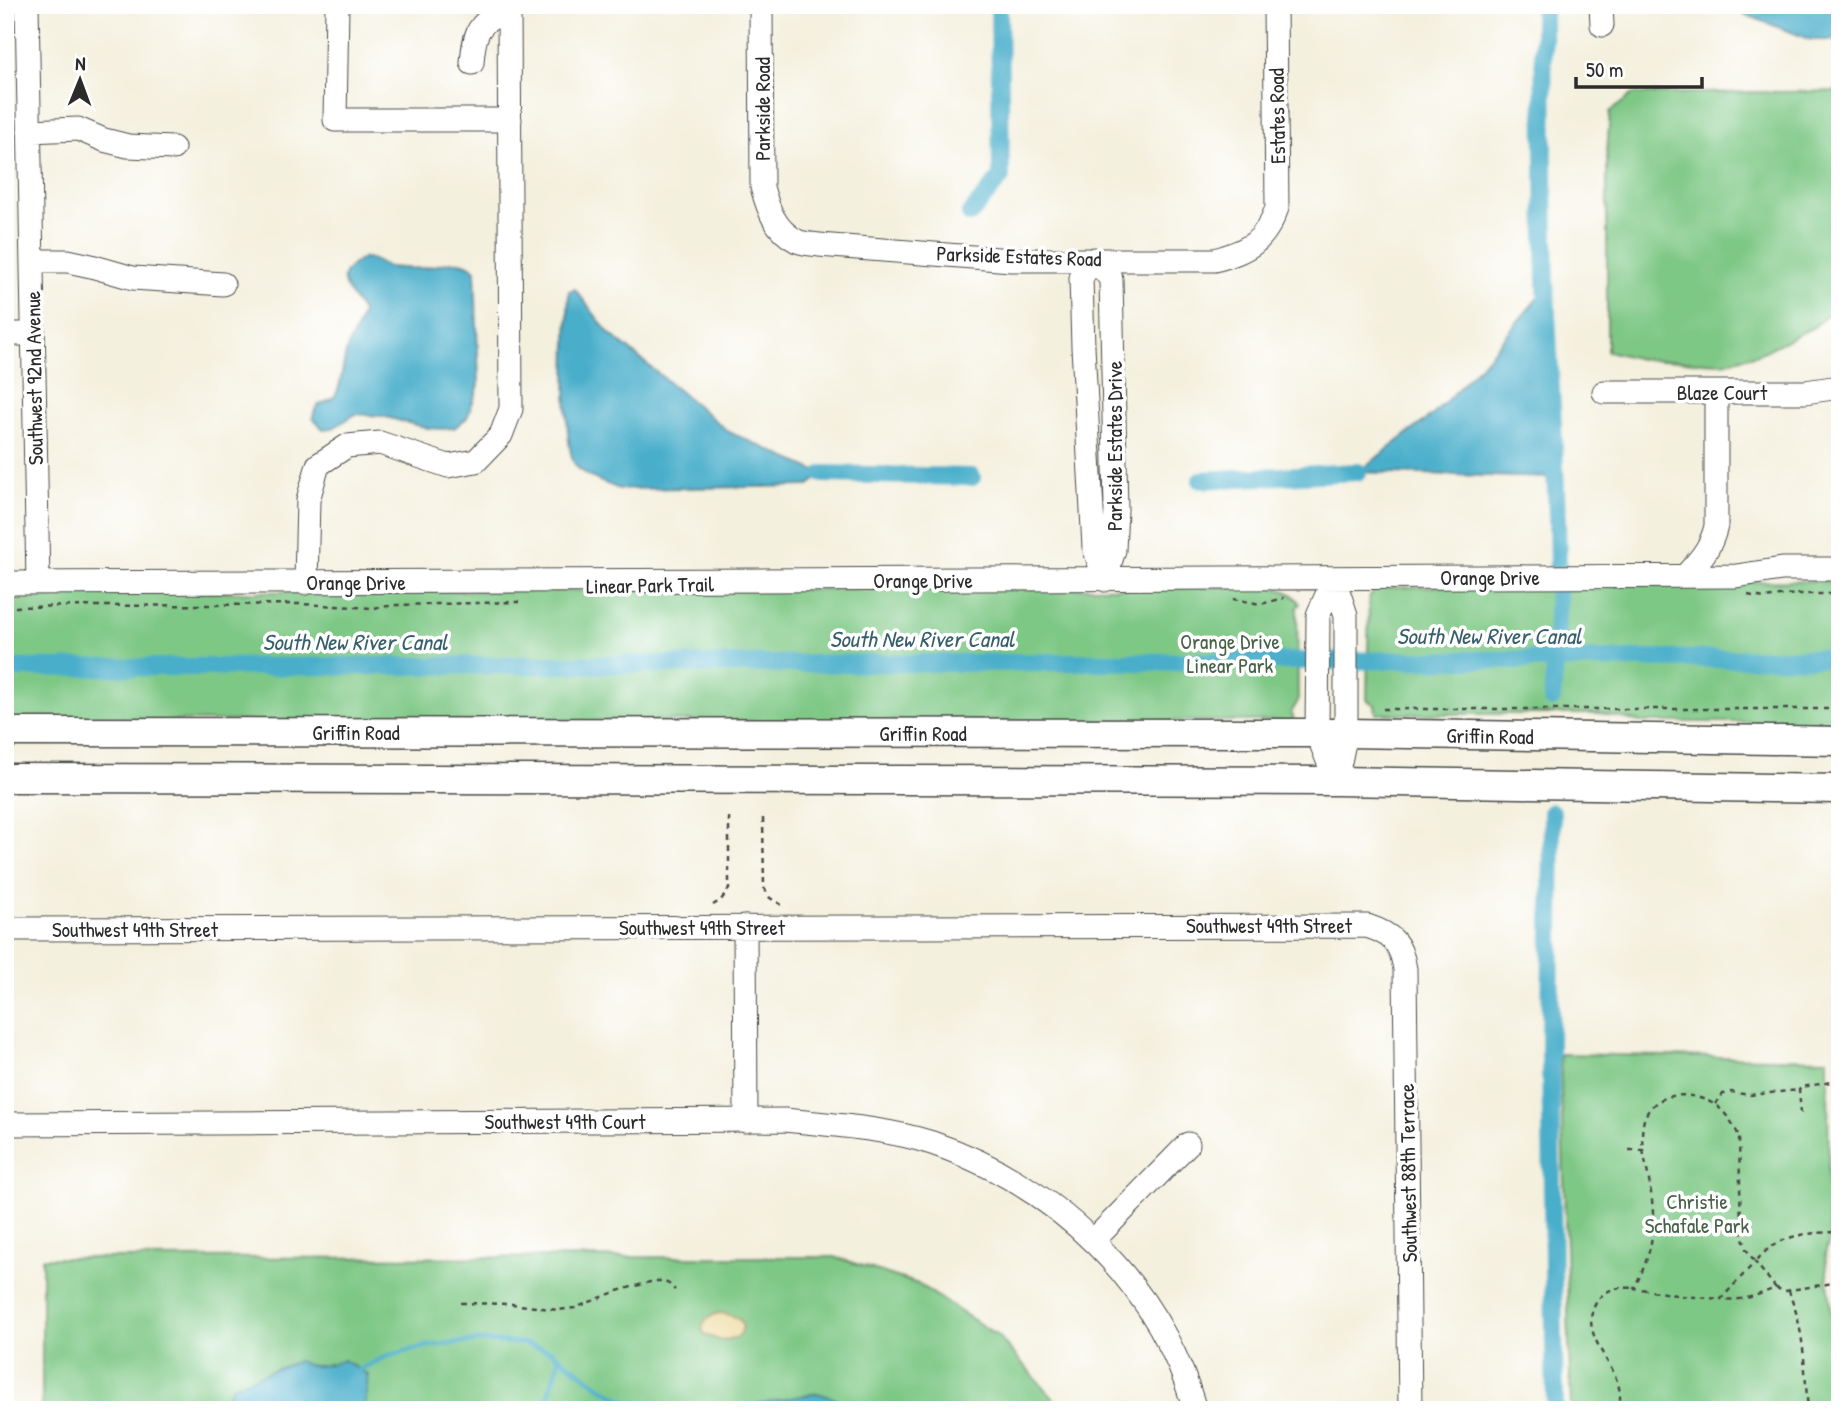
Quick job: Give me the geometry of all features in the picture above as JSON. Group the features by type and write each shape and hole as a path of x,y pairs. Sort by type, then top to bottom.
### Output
{"main road":[{"name":"Griffin Road","path":"5,732 1346,721 1840,741"},
{"path":"5,778 1336,781 1840,789"}],"street":[{"name":"Southwest 92nd Avenue","path":"27,5 38,583"},
{"path":"337,5 335,120 510,120"},
{"name":"Parkside Road","path":"761,5 762,187 769,212"},
{"name":"Estates Road","path":"1270,225 1277,208 1278,192 1276,5"},
{"path":"306,583 308,500 318,464 346,446 380,443 449,466 476,461 501,435 511,409 509,9 494,15 481,25 473,45 472,63"},
{"path":"29,131 78,129 128,146 173,148"},
{"name":"Parkside Estates Road","path":"769,212 780,228 799,242 1011,260 1215,260 1239,253 1259,240 1270,225"},
{"name":"Parkside Estates Drive","path":"1094,259 1111,279 1116,510 1114,550 1105,580 1094,547 1081,278 1094,259"},
{"path":"32,261 68,261 133,278 223,284"},
{"path":"5,334 33,334"},
{"name":"Blaze Court","path":"1604,392 1805,392 1840,387"},
{"path":"1086,391 1114,391"},
{"path":"1685,576 1704,556 1713,540 1716,526 1716,392"},
{"name":"Orange Drive","path":"5,583 1736,576 1782,569 1840,569"},
{"path":"1334,579 1318,615 1318,721 1336,781"},
{"path":"1334,579 1346,615 1346,721 1336,781"},
{"name":"Southwest 49th Street","path":"5,929 1336,925 1367,926 1380,930 1394,940"},
{"path":"745,927 746,1121"},
{"name":"Southwest 88th Terrace","path":"1394,940 1401,949 1405,969 1410,1410"},
{"name":"Southwest 49th Court","path":"5,1124 785,1120 863,1128 931,1143 1021,1184 1059,1210 1094,1240 1143,1301 1158,1326 1175,1358 1195,1410"},
{"path":"1094,1240 1188,1144"}],"path":[{"path":"1228,598 1261,604 1283,600 1288,594"},
{"path":"5,607 302,604 372,608 397,604 520,602"},
{"path":"1382,709 1840,709"},
{"path":"713,905 721,900 729,889 729,817"},
{"path":"763,818 764,888 770,898 782,905"},
{"path":"1715,1104 1723,1094 1731,1092 1750,1095 1799,1090 1802,1087 1837,1081 1839,1276 1833,1277 1833,1283 1840,1340"},
{"path":"1799,1090 1801,1113"},
{"path":"1634,1288 1645,1268 1653,1238 1652,1198 1643,1150 1643,1120 1650,1108 1665,1097 1678,1095 1695,1096 1715,1104 1736,1128 1739,1138 1741,1230 1746,1249 1776,1288 1785,1291 1833,1283"},
{"path":"1629,1150 1643,1150"},
{"path":"1721,1299 1772,1246 1805,1234 1837,1232"},
{"path":"461,1303 512,1304 558,1310 575,1308 617,1291 654,1282 663,1281 675,1290"},
{"path":"1617,1410 1620,1404 1618,1384 1594,1334 1591,1319 1600,1297 1609,1290 1620,1287 1634,1288 1738,1301 1776,1288"},
{"path":"1789,1290 1802,1345 1808,1410"}],"green space":[{"path":"1840,91 1840,303 1814,327 1758,354 1723,363 1640,359 1607,351 1607,152 1610,112 1633,94"},
{"path":"1840,581 1840,722 1640,722 1601,714 1376,714 1375,705 1367,700 1369,597 1380,588 1568,583"},
{"name":"Orange Drive Linear Park","path":"1270,587 1287,592 1300,604 1297,607 1298,701 1291,713 1294,718 1290,721 5,721 5,593"},
{"name":"Christie Schafale Park","path":"1560,1054 1828,1059 1829,1241 1825,1254 1840,1383 1840,1410 1571,1410"},
{"path":"835,1257 918,1284 998,1336 1053,1398 1057,1410 42,1410 42,1258"}],"sand":[{"path":"719,1313 739,1319 742,1327 738,1337 722,1341 705,1335 702,1329 704,1323"}],"water":[{"path":"1724,5 1840,5 1840,40 1812,40"},
{"path":"363,258 389,267 422,268 457,262 469,265 475,270 479,385 467,418 454,428 427,428 382,416 356,414 333,428 323,429 313,418 318,405 332,399 337,393 347,348 361,317 362,312 347,289 344,277 346,271"},
{"path":"1546,288 1555,478 1358,472 1435,413 1488,357"},
{"path":"575,289 609,333 729,432 823,474 808,486 620,489 581,471 572,456 567,412 569,291"},
{"path":"344,1360 368,1375 365,1410 218,1410 234,1385 298,1361 315,1366"},
{"path":"817,1393 873,1410 744,1410 753,1405"}],"waterway":[{"path":"970,214 1001,177 999,5"},
{"path":"1543,5 1547,313 1558,554 1552,699"},
{"path":"1201,480 1358,472"},
{"path":"823,474 972,477"},
{"name":"South New River Canal","path":"5,668 1840,658"},
{"path":"1552,812 1550,1050 1555,1410"},
{"path":"359,1370 387,1356 428,1346 479,1341 522,1343 551,1351 605,1390 626,1401 658,1410"},
{"path":"552,1410 548,1396 558,1365 558,1356"}]}
